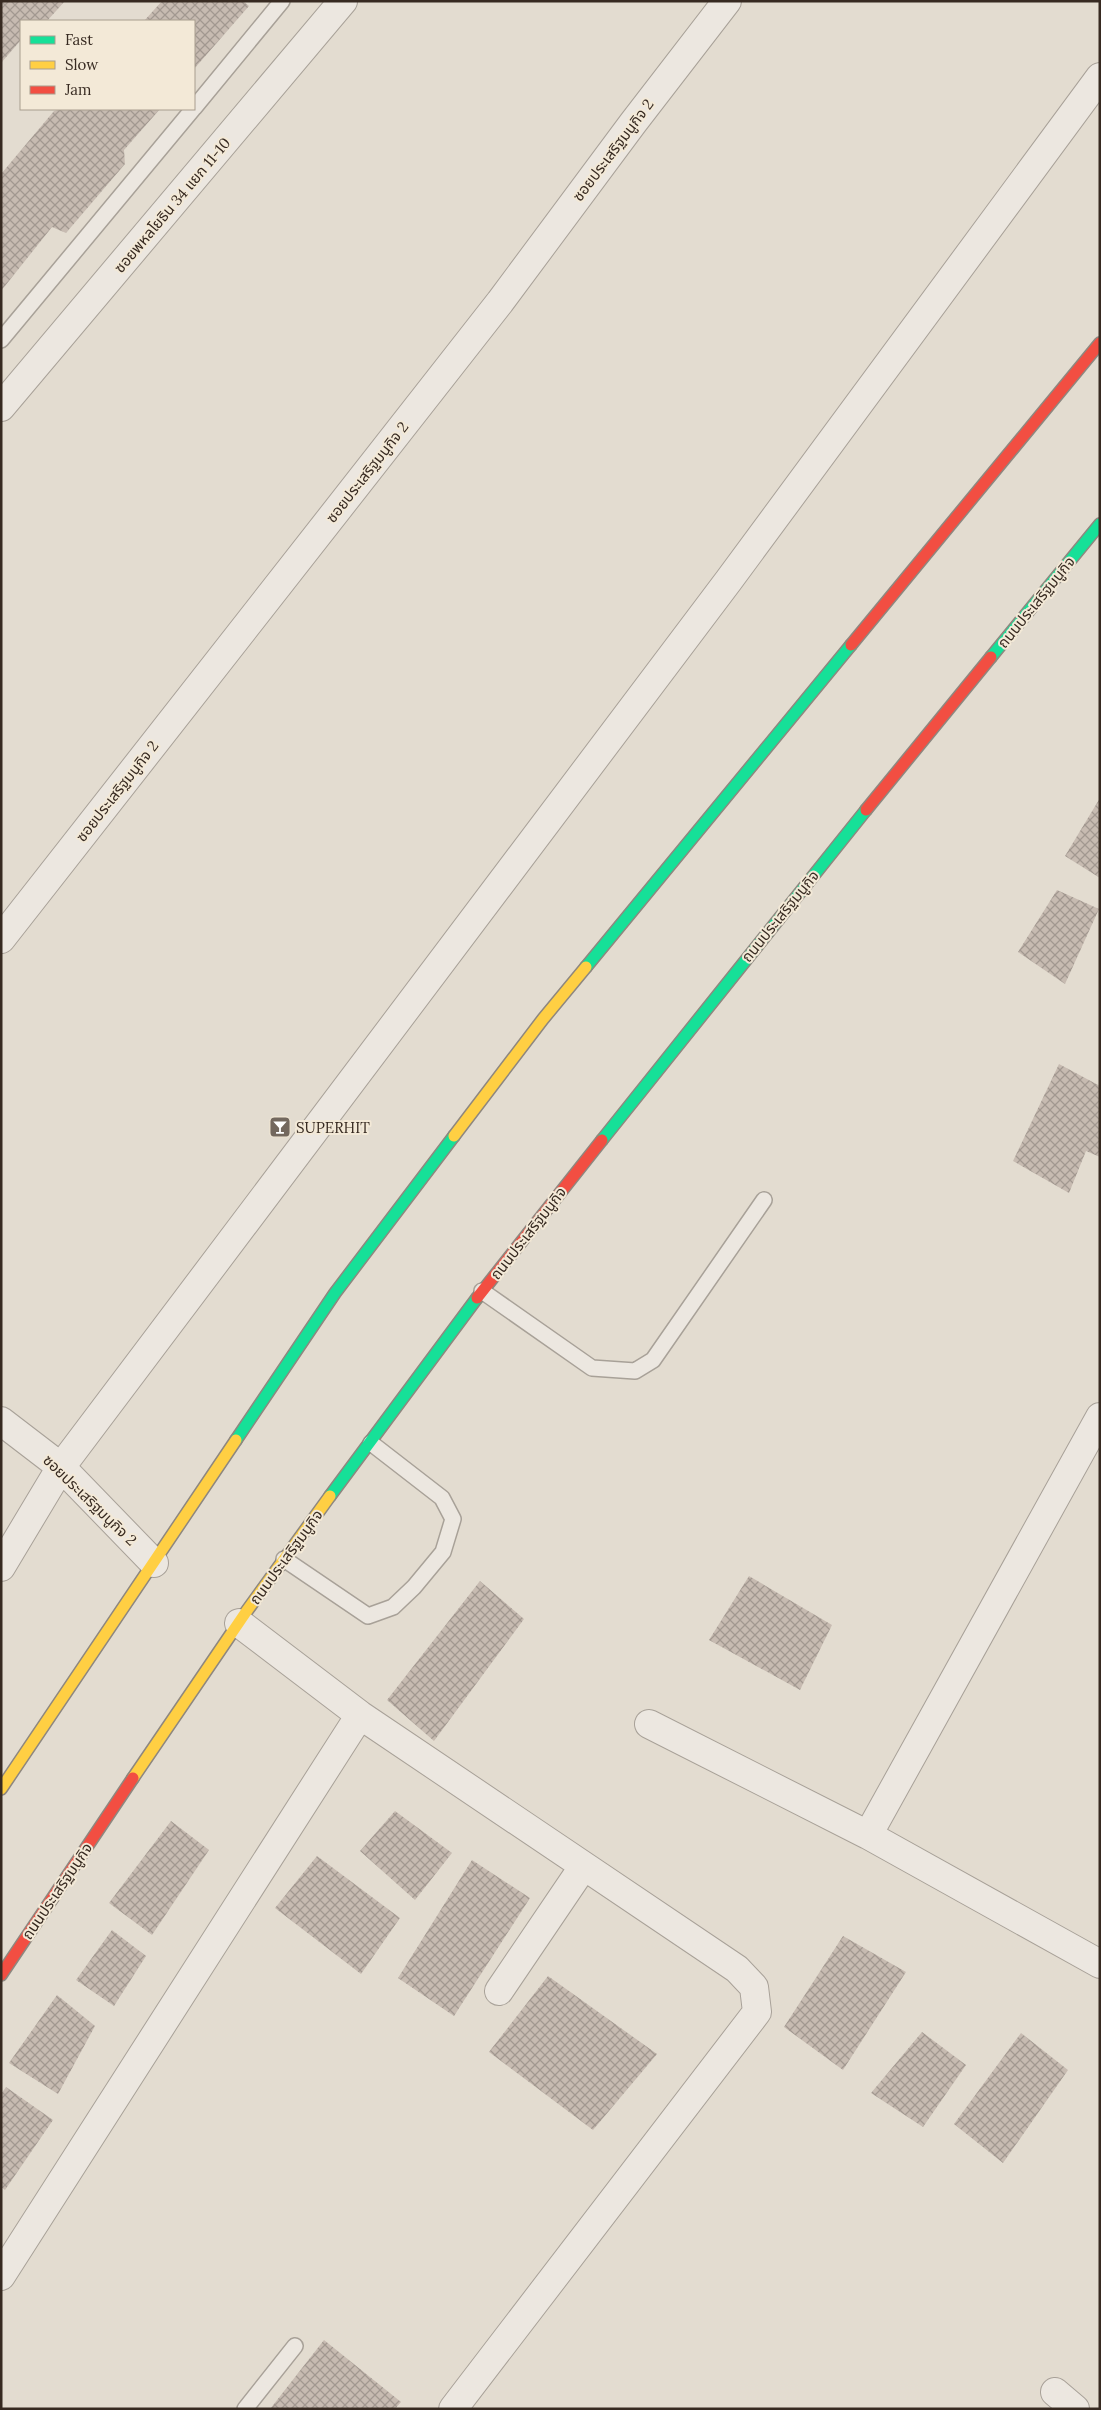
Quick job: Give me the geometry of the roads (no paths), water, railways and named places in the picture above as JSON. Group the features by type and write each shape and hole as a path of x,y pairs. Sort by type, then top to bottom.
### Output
{"main road":[{"path":"1,1790 335,1293 543,1019 1100,342"},
{"name":"ถนนประเสริฐมนูกิจ","path":"1,1974 284,1559 433,1362 482,1292 803,886 1100,524"}],"street":[{"name":"ซอยพหลโยธิน 34 แยก 11-10","path":"1,407 343,1"},
{"name":"ซอยประเสริฐมนูกิจ 2","path":"1,939 500,302 632,123 727,1"},
{"path":"1,1567 62,1467 729,580 1100,77"},
{"path":"868,1835 1100,1417"},
{"name":"ซอยประเสริฐมนูกิจ 2","path":"1,1422 62,1467 154,1563"},
{"path":"239,1623 360,1715 737,1969 754,1988 757,2012 454,2409"},
{"path":"1,2276 360,1715"},
{"path":"649,1724 868,1835 1100,1964"},
{"path":"499,1991 583,1867"}],"lane":[{"path":"195,106 282,1"},
{"path":"1,340 191,110"},
{"path":"482,1292 592,1368 636,1371 653,1360 764,1200"},
{"path":"284,1559 368,1616 393,1607 414,1587 442,1552 454,1519 442,1498 371,1443"},
{"path":"245,2409 295,2346"}],"place":[{"name":"SUPERHIT","path":"280,1127"}]}
